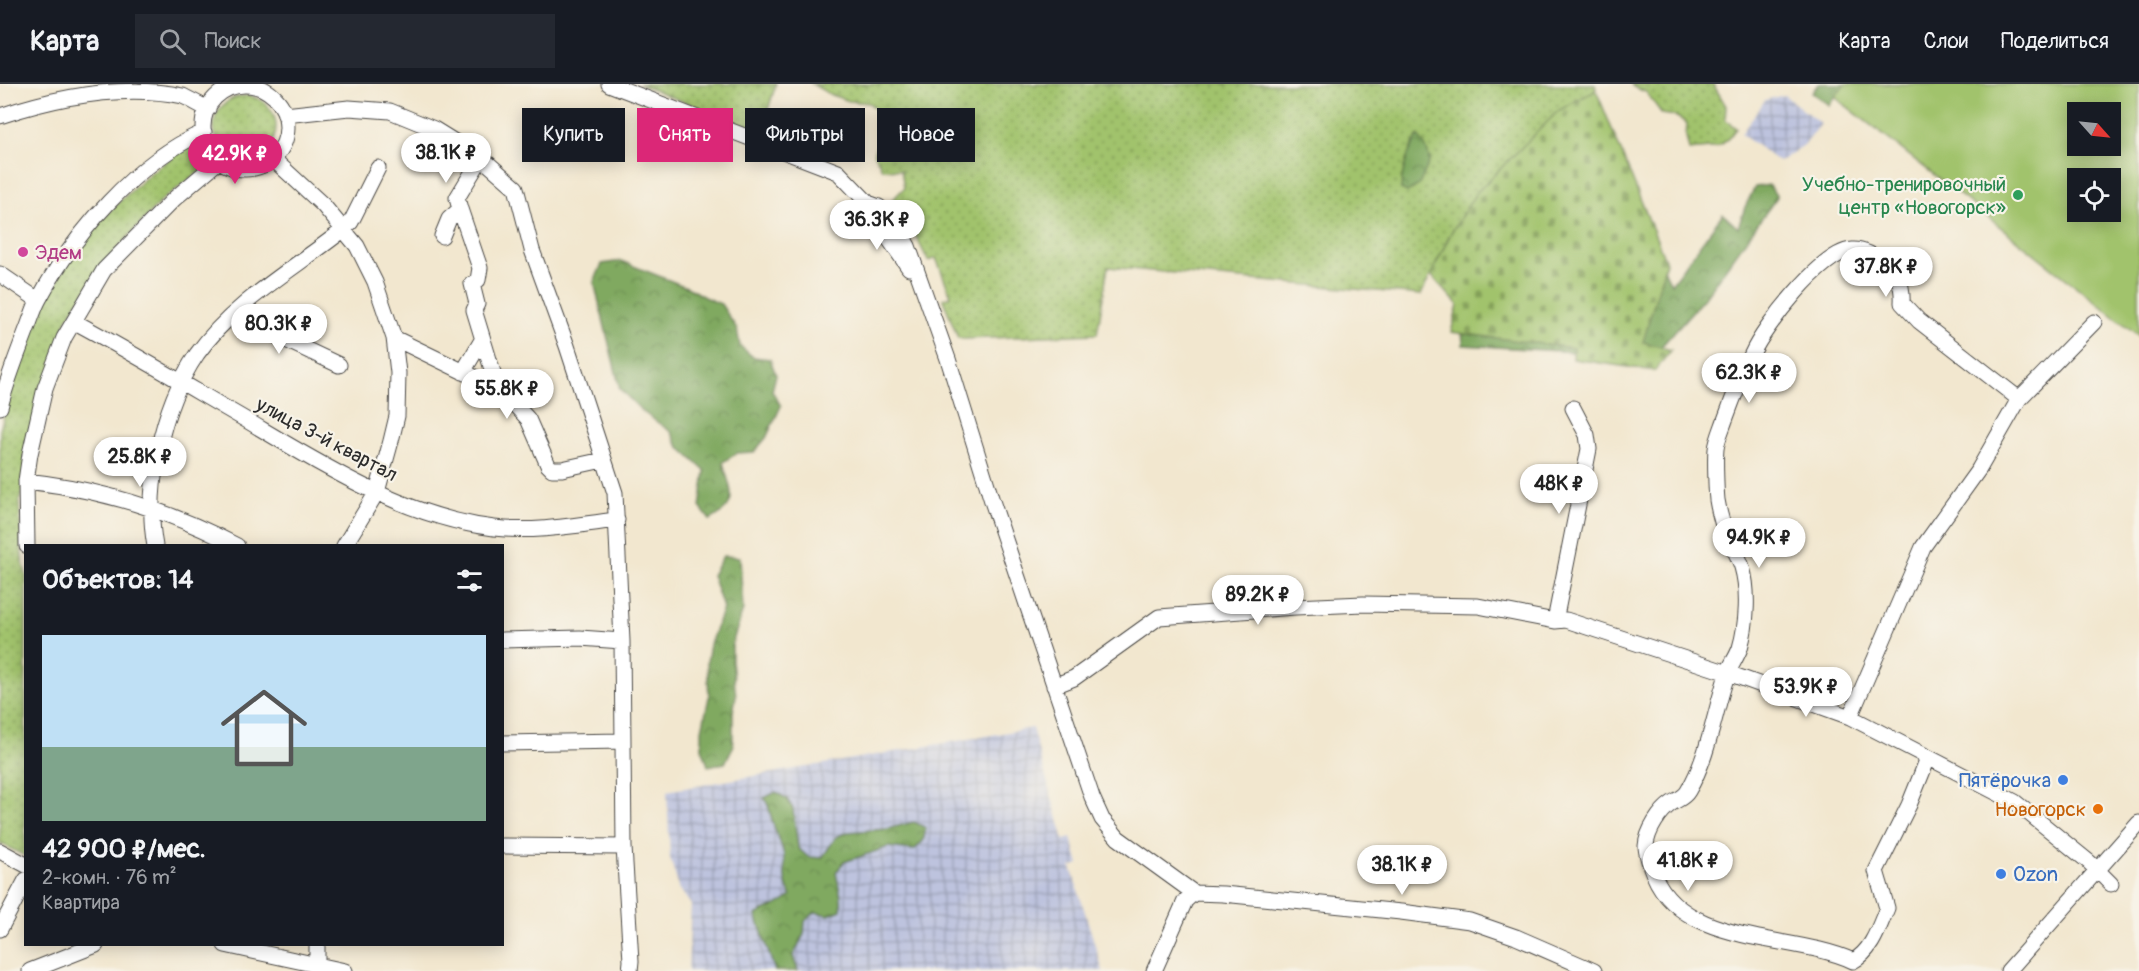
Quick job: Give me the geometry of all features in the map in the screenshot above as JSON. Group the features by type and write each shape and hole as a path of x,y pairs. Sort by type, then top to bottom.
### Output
{"street":[{"path":"609,84 838,172 868,203 871,213 919,283 948,359 992,501 1092,797 1102,819 1118,838 1194,893 1318,903 1470,921 1516,937 1594,971"},
{"path":"243,85 257,85 263,89 278,91 287,130 284,145 272,158 261,166 241,169 226,165 215,157 205,141 204,121 215,97 226,89 243,85"},
{"path":"0,116 89,91 123,86 160,88 208,109"},
{"path":"285,115 349,108 390,111 434,129 484,160 516,188 532,250 567,346 615,493 622,641 624,847 630,971"},
{"path":"0,407 15,359 38,300 81,236 118,193 156,159 204,132"},
{"path":"272,158 323,205 357,246 375,282 394,338 398,373 397,416 377,492 345,544"},
{"path":"27,544 26,481 45,388 60,348 104,270 174,199 220,160"},
{"path":"477,165 457,198 480,268 478,280 472,284 477,304 474,310 494,376 495,388"},
{"path":"155,544 152,530 154,472 161,437 169,412 196,355 233,315 351,222 378,168"},
{"path":"442,236 449,219 460,209"},
{"path":"1929,758 1909,805 1876,871 1887,908 1870,944 1862,956 1853,961 1815,948 1745,935 1716,927 1689,915 1666,895 1654,876 1646,846 1660,814 1688,791 1707,747 1728,673 1739,650 1747,615 1742,566 1727,537 1717,499 1716,449 1722,428 1756,345 1787,304 1821,265 1838,254 1853,250 1870,254 1892,269 1899,278 1903,292 1902,303 1919,321 2019,399"},
{"path":"0,274 38,300"},
{"path":"233,315 339,365"},
{"name":"улица 3-й квартал","path":"75,322 312,459 377,492 437,515 495,528 563,527 617,520"},
{"path":"1850,717 1923,547 1979,469 2019,399 2094,322"},
{"path":"394,338 501,390 528,419 548,465 552,469 603,460"},
{"path":"463,372 482,340"},
{"path":"1555,621 1589,449 1587,435 1573,408"},
{"path":"26,481 61,485 152,508 209,531 233,544"},
{"path":"1054,686 1074,678 1159,617 1363,604 1478,606 1555,621 1566,620 1728,673 1850,717 2015,802 2098,870 2111,884"},
{"path":"504,640 580,638 622,641"},
{"path":"504,743 623,741"},
{"path":"2008,971 2139,823"},
{"path":"504,846 624,847"},
{"path":"0,851 24,864"},
{"path":"0,929 24,884"},
{"path":"1154,971 1185,901 1194,893"},
{"path":"30,971 93,946"},
{"path":"230,946 345,971"},
{"path":"316,946 317,964"}],"shaded area":[{"path":"1784,95 1821,124 1804,145 1779,162 1741,134 1765,100"},
{"path":"1032,728 1064,840 1071,838 1079,864 1071,867 1103,971 688,971 691,905 679,888 670,858 667,791"}],"green space":[{"path":"639,84 776,84 769,108 745,108 745,126 733,121 733,108 700,108"},
{"path":"812,84 1595,84 1596,90 1558,111 1452,231 1421,295 1108,267 1097,334 964,339 958,338 943,299 951,296 936,258 928,261 914,232 891,207 892,200 904,188 901,170 882,169 879,162 975,162 975,108 877,108 877,110 869,103 849,101 831,95"},
{"path":"1631,84 1713,84 1726,106 1725,120 1736,128 1721,145 1689,150 1686,137 1687,123 1675,116 1662,114 1646,92"},
{"path":"1818,84 1845,84 1829,105 1812,93"},
{"name":"Учебно-тренировочный центр «Новогорск»","path":"1845,84 2139,84 2139,336 1835,97"},
{"path":"1596,90 1666,262 1643,342 1671,350 1655,371 1573,359 1573,348 1451,332 1458,305 1431,275 1452,231 1476,193 1558,111"},
{"path":"239,96 251,96 267,105 274,115 276,127 274,139 267,149 251,158 239,158 228,153 219,144 214,133 214,121 219,110 228,101"},
{"path":"1418,136 1426,147 1430,160 1419,185 1407,192 1401,189 1403,175 1408,155"},
{"path":"191,143 206,167 163,199 102,265 66,321 19,502 24,566 24,855 0,843 0,431 8,399 36,315 77,248 117,204 152,172"},
{"path":"1769,185 1777,197 1705,297 1652,357 1463,345 1460,297 1652,243 1671,284 1723,214 1738,228 1755,187"},
{"path":"621,261 689,288 721,304 737,329 740,346 753,357 770,359 776,375 772,391 781,406 766,438 754,452 737,453 723,462 730,489 730,502 727,508 710,520 700,507 705,471 679,447 671,432 643,412 620,389 594,282 602,264"},
{"path":"723,556 740,557 743,610 732,644 736,696 733,712 733,747 725,763 708,766 702,748 702,730 709,697 707,662 710,644 723,608 712,575"},
{"path":"776,792 787,799 793,809 798,848 808,857 822,858 836,837 848,832 887,829 914,822 926,828 923,841 914,850 888,847 844,862 836,872 841,896 841,910 829,915 815,912 805,921 804,934 793,956 798,971 775,971 756,915 791,896 785,880 783,851 764,798"}],"place":[{"name":"Учебно-тренировочный центр «Новогорск»","path":"2018,195"},
{"name":"Эдем","path":"23,252"},
{"name":"Пятёрочка","path":"2063,780"},
{"name":"Новогорск","path":"2098,809"},
{"name":"Ozon","path":"2001,874"}]}
